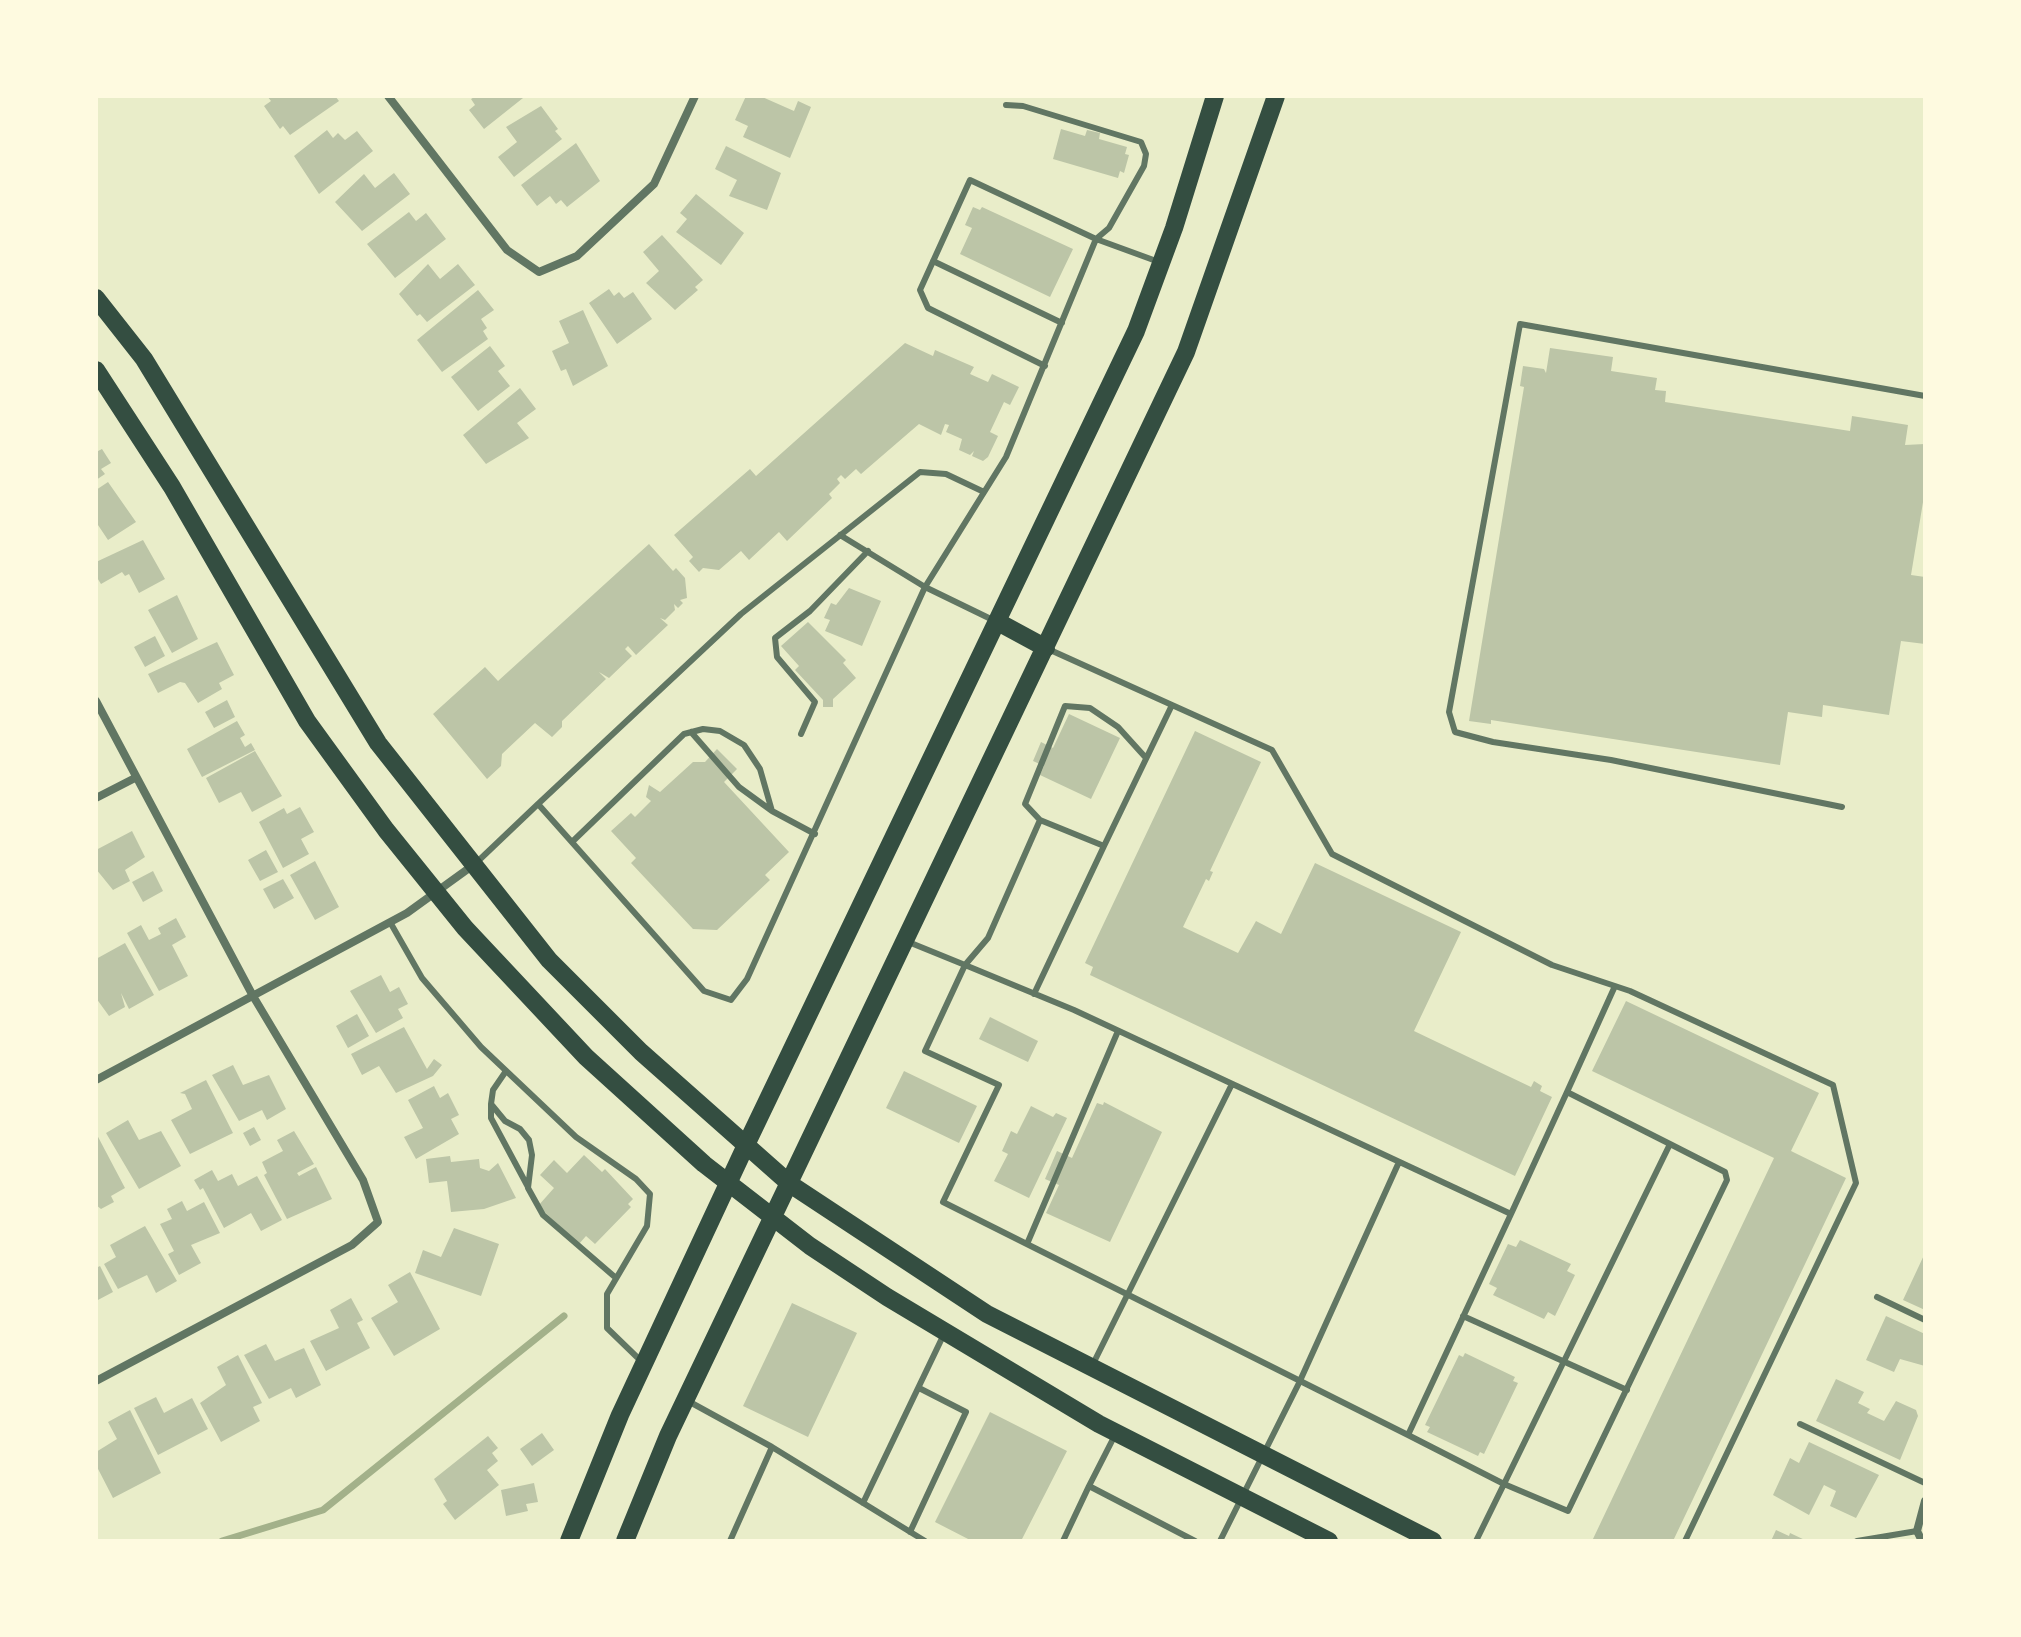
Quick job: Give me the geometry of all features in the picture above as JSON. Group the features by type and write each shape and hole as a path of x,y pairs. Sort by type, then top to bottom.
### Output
{"main road":[{"path":"569,1541 644,1364 746,1145 1136,331 1162,263 1215,96"},
{"path":"625,1541 685,1399 1186,352 1276,96"},
{"path":"96,298 144,359 378,743 549,960 641,1052 790,1184 987,1314 1433,1541"},
{"path":"96,370 172,487 307,721 436,892 539,1011 660,1125 729,1183 944,1334 1116,1433 1329,1541"},
{"path":"998,622 1046,648"}],"street":[{"path":"388,96 507,250 539,272 577,256 654,184 695,96"},
{"path":"96,701 253,996 363,1180 378,1222 352,1245 96,1381"},
{"path":"96,798 135,778"},
{"path":"96,1080 390,922 472,866"},
{"path":"1922,1541 1917,1531 1925,1501"}],"lane":[{"path":"538,804 704,991 731,1000 747,979 925,587 1006,457 1096,239 1109,228 1144,166 1146,154 1141,142 1023,106 1006,105"},
{"path":"1045,366 928,308 920,290 970,180 1096,239 1162,263"},
{"path":"933,261 1062,323"},
{"path":"1842,807 1611,760 1493,742 1455,732 1449,712 1520,324 1925,396"},
{"path":"472,866 741,614 920,472 946,474 984,492"},
{"path":"840,535 925,587 998,622"},
{"path":"801,734 815,702 777,657 775,638 810,611 868,551"},
{"path":"1046,648 1272,750 1332,854 1552,965 1630,991 1833,1085 1856,1183 1685,1541"},
{"path":"1034,994 1172,705"},
{"path":"1104,846 1040,820 1025,804 1065,706 1090,708 1118,727 1146,758"},
{"path":"572,842 684,734 691,732 720,731 744,745 760,769 772,811"},
{"path":"691,732 739,787 772,811 815,834"},
{"path":"1040,820 988,938 965,965 925,1051 999,1085 943,1202 1299,1383 1504,1484 1568,1511 1727,1180 1725,1172 1567,1092"},
{"path":"390,922 422,978 506,1071 576,1137 636,1179 650,1194 647,1226 607,1294 607,1328 644,1364"},
{"path":"906,941 1118,1031 1511,1214"},
{"path":"1408,1435 1615,986"},
{"path":"1027,1244 1118,1031"},
{"path":"506,1071 493,1090 491,1118 528,1188 543,1215 616,1278"},
{"path":"1091,1367 1232,1084"},
{"path":"491,1104 505,1121 520,1129 529,1140 532,1155 528,1188"},
{"path":"1476,1541 1670,1144"},
{"path":"1220,1541 1299,1383 1399,1162"},
{"path":"1877,1297 1925,1320"},
{"path":"1463,1316 1627,1390"},
{"path":"863,1503 944,1334"},
{"path":"910,1532 966,1412 919,1388"},
{"path":"685,1399 772,1447 925,1541"},
{"path":"1800,1424 1925,1483"},
{"path":"1063,1541 1116,1433"},
{"path":"730,1541 772,1447"},
{"path":"1089,1486 1195,1541"},
{"path":"1857,1541 1917,1531"}],"building":[{"path":"267,96 335,96 339,101 290,135 283,126 280,129 264,106 271,101"},
{"path":"476,96 523,98 484,129 469,110 475,105 471,99"},
{"path":"746,96 760,96 794,111 798,101 811,107 790,158 743,137 748,126 735,120"},
{"path":"541,106 562,139 514,177 498,157 517,142 506,127"},
{"path":"1061,129 1085,136 1087,130 1100,133 1099,139 1127,147 1125,154 1129,155 1124,173 1120,171 1118,178 1053,159"},
{"path":"327,130 333,138 338,133 345,140 357,131 373,151 319,194 294,156"},
{"path":"576,143 600,181 567,207 561,200 556,204 550,196 537,206 521,185"},
{"path":"726,146 781,173 767,210 729,196 737,180 715,169"},
{"path":"394,173 410,194 362,231 335,202 364,174 375,188"},
{"path":"696,194 744,233 721,265 676,232 687,219 680,213"},
{"path":"973,207 980,210 982,207 1073,249 1050,297 960,254 972,228 965,225"},
{"path":"409,212 416,221 426,213 446,239 395,278 367,244"},
{"path":"662,235 703,280 695,287 698,290 675,310 646,283 659,271 643,252"},
{"path":"428,264 440,279 458,264 475,285 427,322 420,314 417,316 399,294"},
{"path":"609,289 614,296 619,292 624,298 633,292 652,319 617,344 589,303"},
{"path":"478,290 494,310 481,319 487,328 483,331 488,339 442,372 417,340"},
{"path":"583,310 608,366 573,386 566,369 561,371 552,351 569,343 559,321"},
{"path":"905,343 933,356 935,350 974,367 970,374 988,382 992,374 1019,387 1010,405 1004,402 990,432 998,436 988,457 983,461 972,456 974,451 970,455 959,450 962,439 946,432 949,425 945,424 941,435 919,424 861,474 856,469 845,479 841,475 837,479 840,483 829,494 832,498 787,541 779,532 749,560 741,551 719,570 703,568 699,572 689,561 693,557 674,535 750,469 756,476"},
{"path":"490,346 505,366 498,371 510,386 478,411 451,377"},
{"path":"1550,348 1613,357 1611,371 1657,378 1655,390 1666,391 1665,402 1850,431 1852,416 1908,425 1905,445 1925,444 1925,490 1911,575 1925,577 1925,644 1901,641 1889,715 1823,705 1822,717 1788,712 1780,765 1491,720 1491,724 1469,721 1524,387 1520,386 1523,366 1544,369 1546,373"},
{"path":"520,388 536,409 517,423 529,438 486,464 463,435"},
{"path":"102,449 111,463 101,469 105,474 96,480 96,452"},
{"path":"108,482 136,522 108,540 96,522 96,490"},
{"path":"143,540 165,579 139,593 129,574 125,576 122,572 101,584 96,576 96,562"},
{"path":"649,544 673,571 676,568 685,578 687,598 680,600 683,603 678,608 674,604 675,610 665,620 660,618 668,625 636,655 628,646 625,649 632,656 609,678 599,672 606,679 562,721 562,727 552,737 535,723 502,754 501,766 487,779 433,714 485,667 498,681"},
{"path":"849,588 881,601 862,646 825,631 830,620 824,618 831,603 836,605"},
{"path":"177,595 198,639 172,653 148,610"},
{"path":"808,622 846,660 843,663 856,678 833,699 833,707 823,707 823,700 795,670 799,666 781,646"},
{"path":"155,636 165,656 145,667 134,647"},
{"path":"217,642 234,675 219,683 222,689 198,703 185,683 180,682 158,693 148,674"},
{"path":"227,700 235,717 214,728 205,712"},
{"path":"1069,714 1120,738 1091,799 1040,775 1044,766 1033,761 1041,742 1053,748"},
{"path":"237,721 245,735 240,738 245,747 251,743 255,750 202,777 187,749"},
{"path":"1195,731 1261,762 1210,871 1213,872 1209,881 1206,879 1183,927 1238,953 1256,921 1281,934 1315,863 1461,932 1414,1031 1531,1087 1534,1081 1542,1086 1540,1091 1552,1097 1515,1176 1090,975 1093,967 1085,963"},
{"path":"717,749 737,769 724,782 789,852 765,875 770,880 717,930 693,929 631,863 636,858 611,831 631,813 635,817 651,801 646,797 649,785 660,792 693,762 705,762"},
{"path":"255,751 282,796 252,812 241,792 219,803 206,778"},
{"path":"300,807 314,832 301,839 309,854 283,868 259,822 284,808 287,814"},
{"path":"132,831 145,857 125,870 130,881 113,890 96,869 96,850"},
{"path":"266,850 278,872 260,881 248,860"},
{"path":"315,861 339,907 315,920 290,875"},
{"path":"153,871 163,891 143,902 132,882"},
{"path":"283,879 294,898 274,909 263,889"},
{"path":"176,918 186,937 172,945 188,976 159,991 127,933 141,925 149,940 161,934 158,928"},
{"path":"125,943 154,995 129,1009 121,993 125,1007 109,1016 96,998 96,959"},
{"path":"381,975 390,992 399,987 408,1004 398,1009 403,1018 376,1033 350,991"},
{"path":"1626,1001 1819,1093 1791,1151 1846,1178 1673,1541 1592,1541 1774,1158 1592,1071"},
{"path":"357,1014 369,1036 348,1048 336,1026"},
{"path":"990,1017 1038,1041 1028,1062 979,1039"},
{"path":"404,1027 427,1069 434,1059 442,1065 433,1076 396,1093 379,1066 362,1075 351,1054"},
{"path":"233,1065 243,1085 269,1075 286,1109 267,1120 262,1110 239,1121 212,1075"},
{"path":"904,1071 977,1106 959,1143 886,1108"},
{"path":"206,1080 233,1133 190,1154 171,1120 192,1109 185,1094 180,1093"},
{"path":"434,1086 440,1098 448,1093 459,1115 451,1119 459,1134 416,1159 404,1137 423,1128 408,1100"},
{"path":"1104,1102 1162,1132 1110,1242 1046,1213 1059,1185 1045,1179 1057,1151 1072,1158 1097,1103 1103,1105"},
{"path":"1031,1106 1053,1117 1056,1113 1067,1118 1029,1198 994,1181 1008,1154 1002,1151 1011,1131 1017,1134"},
{"path":"128,1120 139,1140 161,1131 181,1166 139,1189 106,1133"},
{"path":"254,1127 261,1140 250,1146 243,1133"},
{"path":"294,1131 314,1164 297,1173 299,1176 316,1167 332,1199 287,1219 264,1175 267,1173 262,1162 283,1151 277,1140"},
{"path":"96,1133 125,1188 111,1196 114,1202 101,1209 96,1205"},
{"path":"584,1155 602,1172 605,1169 633,1199 628,1204 631,1207 595,1244 586,1236 579,1244 538,1206 554,1188 540,1175 554,1160 567,1173"},
{"path":"450,1156 451,1162 479,1159 480,1168 489,1171 498,1163 516,1198 484,1209 451,1212 447,1181 429,1183 426,1159"},
{"path":"212,1170 218,1181 232,1174 238,1186 257,1176 282,1220 261,1231 251,1213 224,1228 203,1188 200,1190 194,1180"},
{"path":"182,1201 187,1211 204,1202 220,1233 191,1245 201,1263 179,1275 168,1254 174,1251 160,1224 172,1219 167,1209"},
{"path":"145,1226 177,1281 156,1293 147,1275 118,1289 104,1264 116,1257 110,1245"},
{"path":"454,1228 499,1244 481,1296 415,1273 423,1250 441,1257"},
{"path":"1520,1240 1571,1264 1567,1271 1575,1275 1555,1316 1548,1312 1544,1319 1493,1295 1497,1288 1489,1284 1508,1244 1516,1247"},
{"path":"1925,1253 1925,1310 1903,1300"},
{"path":"100,1266 113,1292 96,1301 96,1268"},
{"path":"410,1272 440,1329 394,1356 371,1318 398,1302 388,1285"},
{"path":"351,1298 363,1320 357,1323 370,1348 326,1371 310,1341 339,1328 330,1310"},
{"path":"792,1303 857,1333 808,1437 743,1406"},
{"path":"1886,1316 1925,1334 1925,1366 1900,1359 1894,1372 1866,1360"},
{"path":"266,1344 275,1361 304,1348 321,1385 296,1398 291,1388 269,1399 244,1355"},
{"path":"1465,1353 1515,1377 1513,1381 1518,1383 1484,1454 1480,1452 1478,1456 1427,1432 1430,1427 1425,1425 1459,1355 1463,1357"},
{"path":"238,1355 262,1403 253,1407 260,1421 221,1442 200,1403 226,1385 217,1367"},
{"path":"1836,1379 1864,1392 1858,1403 1870,1409 1867,1413 1884,1421 1896,1401 1916,1410 1918,1416 1900,1460 1816,1421"},
{"path":"156,1397 164,1413 192,1398 208,1429 158,1455 134,1408"},
{"path":"130,1410 161,1473 113,1498 96,1465 96,1452 117,1439 108,1422"},
{"path":"990,1412 1067,1451 1021,1541 972,1541 935,1522"},
{"path":"542,1433 554,1450 532,1466 520,1449"},
{"path":"488,1436 498,1448 492,1453 498,1461 487,1470 499,1485 455,1520 443,1504 447,1501 434,1479"},
{"path":"1809,1442 1879,1475 1856,1518 1830,1506 1836,1491 1824,1485 1809,1515 1773,1495 1790,1458 1799,1463"},
{"path":"534,1483 538,1502 526,1504 528,1511 506,1516 501,1490"},
{"path":"1776,1530 1789,1536 1790,1533 1807,1541 1771,1541"}],"waterway":[{"path":"222,1541 323,1510 564,1316"}]}
